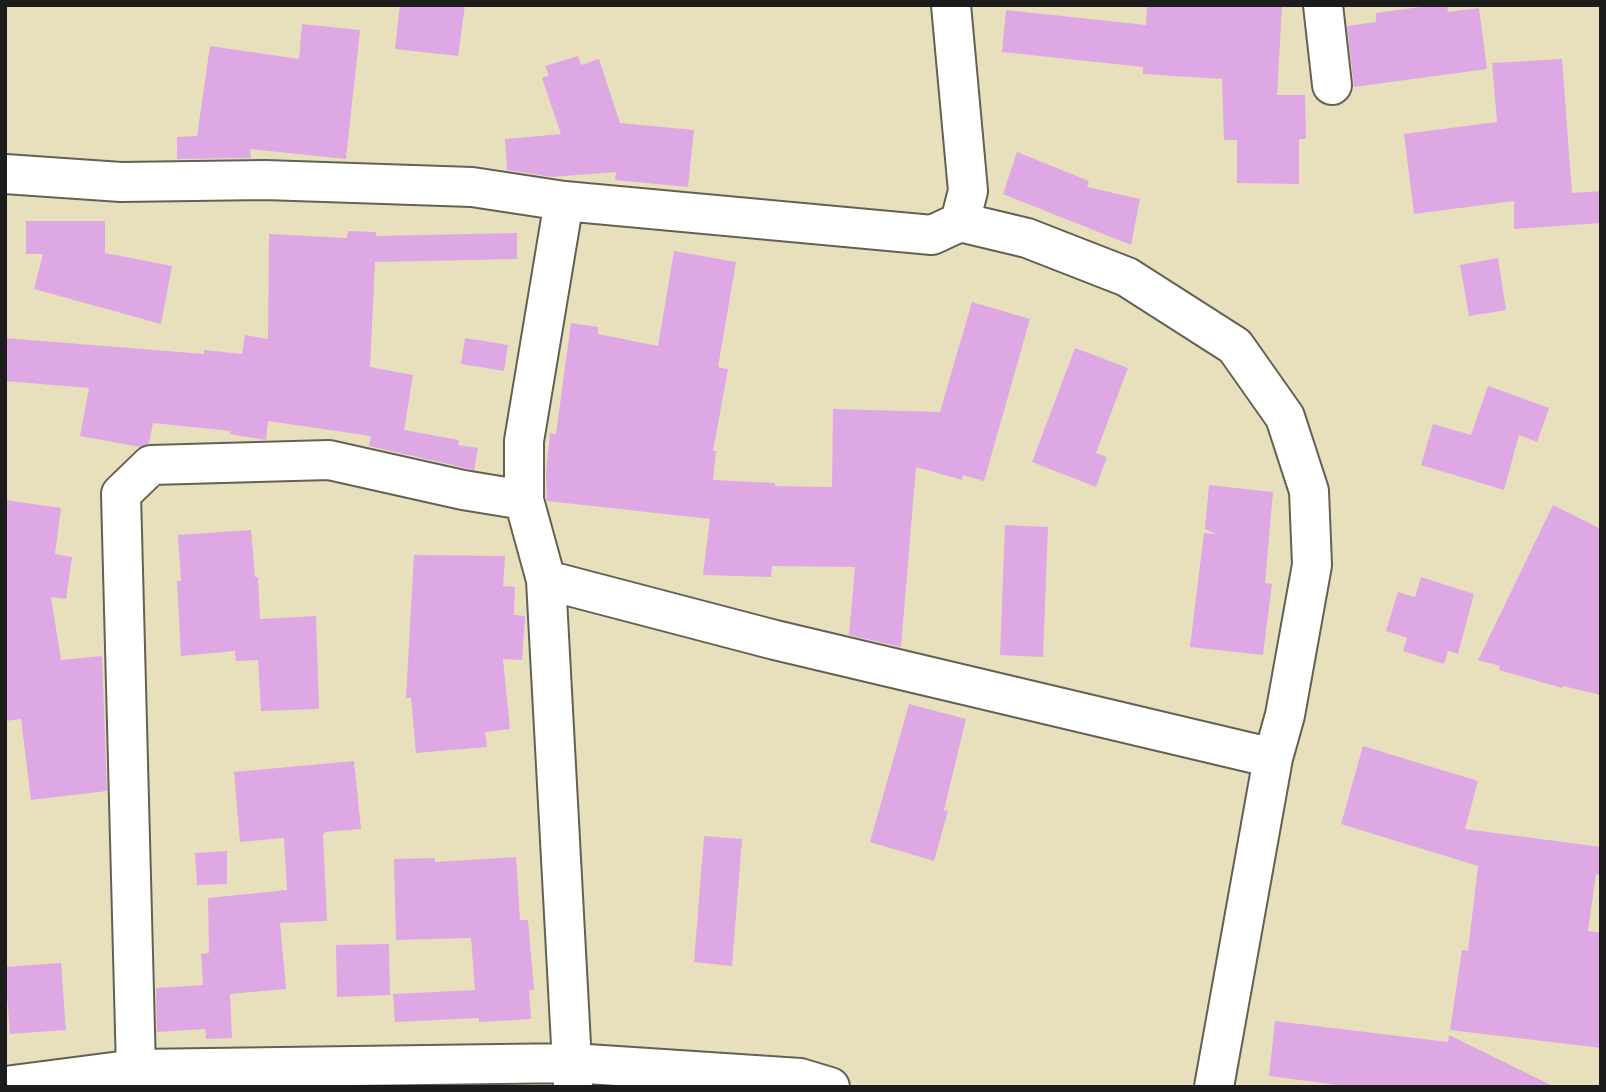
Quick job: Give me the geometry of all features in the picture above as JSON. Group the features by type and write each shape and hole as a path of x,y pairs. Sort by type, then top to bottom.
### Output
{"street":[{"path":"951,5 968,191 960,222"},
{"path":"1324,5 1332,85"},
{"path":"5,174 121,182 265,180 472,187 564,201 932,235 960,222 1027,238 1127,277 1235,346 1285,417 1309,491 1312,565 1285,715 1273,758 1214,1087"},
{"path":"564,201 524,441 524,500 546,580 572,1075"},
{"path":"136,1069 121,494 151,465 329,460 463,490 524,500"},
{"path":"546,580 788,643 1273,758"},
{"path":"5,1086 136,1069 800,1079 830,1087"}],"building":[{"path":"400,5 465,5 458,56 395,49"},
{"path":"1147,5 1282,7 1277,95 1305,95 1306,139 1299,139 1299,184 1237,183 1237,140 1224,140 1222,79 1143,74 1143,67 1002,52 1006,10 1146,25"},
{"path":"1447,5 1448,12 1479,8 1487,69 1354,87 1347,26 1376,22 1376,13"},
{"path":"302,24 360,30 346,159 250,149 251,158 177,159 177,137 197,136 210,46 299,59"},
{"path":"578,56 581,65 599,59 620,123 694,130 688,187 615,180 616,172 552,177 507,170 505,139 561,134 542,78 549,75 545,66"},
{"path":"1562,59 1572,193 1601,191 1601,223 1514,229 1514,201 1414,214 1404,134 1497,122 1492,63"},
{"path":"1017,152 1089,181 1087,187 1140,199 1131,245 1003,194"},
{"path":"26,221 105,221 105,253 172,266 161,324 34,289 43,254 26,254"},
{"path":"348,231 376,232 376,236 517,233 517,259 375,262 370,367 413,375 404,430 459,440 458,445 478,448 474,470 369,446 371,436 268,421 266,440 230,434 231,431 153,423 149,443 140,447 80,436 89,388 5,381 5,338 204,354 204,350 242,354 245,335 268,339 269,234 347,238"},
{"path":"674,251 736,262 718,367 728,369 713,451 716,451 713,480 775,483 775,486 832,487 833,409 940,412 972,302 1030,319 984,481 963,475 962,480 916,467 901,647 849,635 855,567 772,566 771,577 703,575 710,519 547,501 546,473 550,433 556,434 571,323 598,327 598,334 658,346"},
{"path":"1498,258 1506,310 1469,316 1460,265"},
{"path":"465,338 508,345 504,371 461,364"},
{"path":"1075,348 1128,368 1096,453 1107,457 1096,487 1032,462"},
{"path":"1488,386 1549,408 1537,442 1519,435 1504,490 1421,465 1433,424 1471,435"},
{"path":"1209,485 1273,492 1265,583 1272,584 1263,655 1190,647 1204,533 1216,534 1205,529"},
{"path":"5,500 61,508 55,554 72,557 66,599 51,597 61,660 102,656 107,791 31,800 21,719 5,721"},
{"path":"1553,505 1601,529 1601,695 1563,686 1562,688 1499,670 1500,666 1478,660"},
{"path":"1005,525 1048,527 1043,657 1000,655"},
{"path":"251,530 255,577 258,577 260,619 316,616 319,709 261,711 258,660 236,661 235,651 181,656 177,581 181,581 178,535"},
{"path":"414,555 505,556 503,586 515,587 514,615 525,616 522,660 503,659 510,729 485,732 487,747 416,753 411,698 406,698"},
{"path":"1421,577 1474,594 1458,654 1448,651 1444,664 1403,651 1407,638 1386,631 1398,592 1415,597"},
{"path":"909,704 966,719 944,810 948,811 934,861 870,842"},
{"path":"1363,746 1478,781 1465,829 1601,847 1601,875 1596,874 1588,931 1601,933 1601,1048 1450,1030 1462,950 1468,951 1478,866 1341,824"},
{"path":"354,761 361,829 323,834 327,921 280,923 286,989 230,994 232,1038 206,1039 205,1029 157,1032 156,988 203,985 201,954 209,953 208,898 287,890 284,838 240,842 234,772"},
{"path":"704,836 742,839 732,966 694,962"},
{"path":"227,851 227,884 197,885 195,853"},
{"path":"516,857 520,920 528,920 534,990 529,990 531,1019 479,1022 479,1018 395,1022 393,994 475,990 471,938 396,940 394,859 435,858 435,862"},
{"path":"389,944 390,995 337,997 336,945"},
{"path":"61,963 66,1030 10,1034 5,967"},
{"path":"1275,1021 1448,1042 1449,1035 1555,1087 1353,1087 1269,1076"}]}
